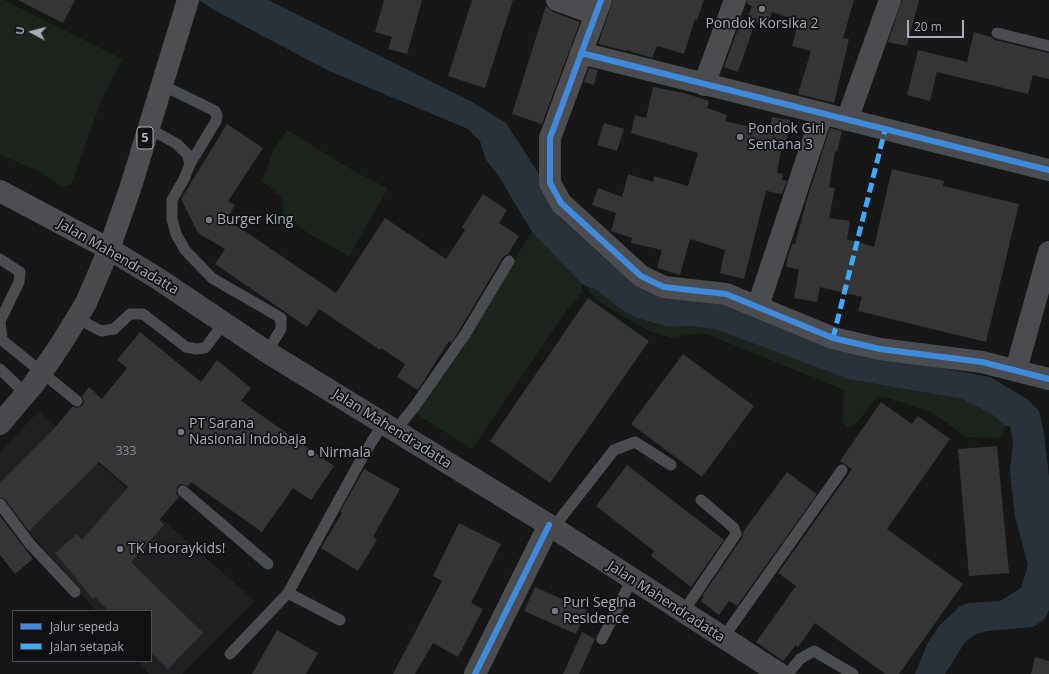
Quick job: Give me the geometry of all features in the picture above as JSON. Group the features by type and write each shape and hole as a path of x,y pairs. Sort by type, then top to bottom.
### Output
{"highway":[{"name":"5","path":"109,249 131,186 188,0"},
{"name":"Jalan Mahendradatta","path":"0,191 109,249"}],"main road":[{"path":"0,424 26,394 42,372 77,318 86,303 109,249"},
{"name":"Jalan Mahendradatta","path":"109,249 157,278 267,352 551,527 780,674"}],"street":[{"path":"557,0 598,7 550,138 550,182 561,203 641,276 664,287 726,294 833,338 880,349 982,362 1049,379"},
{"path":"704,85 735,0"},
{"path":"847,120 890,0"},
{"path":"581,53 704,85 1049,170"},
{"path":"758,306 822,114"},
{"path":"1016,370 1049,252"},
{"path":"475,674 551,527"}],"lane":[{"path":"997,33 1049,46"},
{"path":"162,85 215,111 217,115 216,121 190,164 184,179 172,200 172,219 176,234 185,250 212,278 282,318 281,329 267,352"},
{"path":"148,128 177,144 187,154 190,164"},
{"path":"0,259 20,272 19,282 0,322 2,340 77,401"},
{"path":"230,654 288,593 364,454 389,427 415,406 466,333 509,261"},
{"path":"77,318 101,331 114,330 130,314 143,314 186,346 196,349 205,348 224,323"},
{"path":"0,369 26,394"},
{"path":"551,527 614,450 635,442 671,465"},
{"path":"723,638 842,470"},
{"path":"183,492 268,564"},
{"path":"683,612 736,534 734,528 701,500"},
{"path":"0,504 30,544 75,592"},
{"path":"602,639 632,580"},
{"path":"288,593 340,620"},
{"path":"788,674 800,659 814,651 853,674"}],"shaded area":[{"path":"0,0 4,0 122,59 102,99 71,185 62,187 39,171 0,155"},
{"path":"199,0 268,0 472,102 506,123 537,171 559,217 609,262 645,290 666,298 721,302 915,363 990,377 1027,399 1039,411 1044,433 1049,477 1049,610 1044,620 1033,627 988,631 976,634 965,642 945,674 915,674 927,644 939,626 960,606 968,603 1000,601 1021,588 1028,565 1015,517 1010,471 1013,442 1010,426 1005,426 993,415 962,399 848,379 718,330 691,326 668,327 638,318 622,310 594,288 590,288 581,283 532,232 498,175 486,160 480,141 468,129 329,71 214,10"},
{"path":"287,130 357,173 388,188 349,256 311,235 283,215 282,198 262,181 274,149"},
{"path":"532,232 581,283 583,292 571,304 472,449 416,414"},
{"path":"590,288 594,288 622,310 638,318 668,327 691,326 718,330 848,379 962,399 993,415 1005,426 1001,438 966,437 931,412 885,397 877,397 855,425 847,427 842,421 844,390 707,334 697,333 672,338 647,330 601,303 589,292"},
{"name":"TK Hooraykids!","path":"39,411 255,601 182,674 149,674 139,662 152,662 152,610 95,610 0,497 0,451"}],"building":[{"path":"18,0 75,0 63,23"},
{"path":"384,0 422,0 407,54 388,49 392,37 375,32"},
{"path":"472,0 513,0 485,88 448,76"},
{"path":"613,0 704,0 697,20 695,19 684,54 657,46 652,58 626,50 598,44"},
{"path":"747,0 854,0 843,38 849,39 834,103 798,94 811,51 792,46 799,21 772,12 767,26 747,18 752,6 747,4"},
{"path":"902,0 919,0 907,46 888,42"},
{"path":"546,6 553,12 580,22 542,124 512,114"},
{"path":"741,21 754,26 738,72 724,67"},
{"path":"974,32 991,37 995,40 1049,53 1049,79 1033,75 1028,94 937,72 930,101 907,95 918,50 967,62"},
{"path":"589,68 598,70 594,85 584,82"},
{"path":"653,87 684,93 709,101 707,108 727,115 725,121 769,131 772,117 790,120 786,146 782,145 777,173 783,174 782,180 787,181 782,194 766,191 744,279 720,273 725,250 690,239 680,275 657,268 662,250 631,243 632,238 611,231 616,213 592,205 598,188 622,197 628,174 653,182 654,176 688,186 698,153 631,133 635,115 646,118"},
{"path":"604,123 624,129 617,151 597,145"},
{"path":"227,124 263,148 228,201 235,205 227,219 336,293 385,218 446,259 465,230 462,227 483,194 507,210 499,223 519,236 508,254 503,257 460,329 451,343 449,341 418,390 397,377 405,364 381,348 380,350 319,309 307,327 215,264 225,249 198,233 181,199"},
{"path":"830,128 842,131 837,152 835,151 829,187 835,188 829,218 850,221 847,239 874,247 892,169 944,181 943,186 1019,204 986,342 858,311 862,297 820,287 817,302 794,298 799,269 786,267 788,256 792,244 795,244 807,199"},
{"path":"588,298 649,341 550,483 490,441"},
{"path":"140,332 201,382 217,360 251,388 241,401 334,466 311,500 293,488 262,532 191,482 188,486 181,484 177,487 176,493 179,497 159,520 164,525 131,562 203,633 168,669 152,653 152,610 108,610 95,597 93,599 55,553 77,534 82,540 128,487 99,462 29,531 6,500 0,497 0,483 52,431 73,406 76,408 82,406 84,402 82,396 89,387 102,399 127,368 117,360"},
{"path":"683,354 754,406 702,477 631,424"},
{"path":"881,402 912,424 918,416 950,439 887,529 963,584 899,674 885,674 815,623 798,647 796,645 783,661 756,642 796,586 778,573 852,469 840,461"},
{"path":"997,446 1009,573 969,576 958,449"},
{"path":"627,465 724,540 691,587 651,556 654,551 596,506"},
{"path":"364,469 400,489 373,537 377,540 358,571 321,548 342,513 340,512"},
{"path":"787,472 817,494 737,606 729,601 719,615 701,601 704,597 702,596 742,538 743,532"},
{"path":"0,516 33,559 15,574 0,555"},
{"path":"459,523 501,544 471,603 483,609 458,657 433,643 415,674 393,674 442,581 433,576"},
{"name":"Puri Segina Residence","path":"535,587 587,610 576,634 524,611"},
{"path":"277,630 318,653 306,674 252,674"},
{"path":"582,632 595,639 579,674 563,674"},
{"path":"1035,657 1049,661 1049,674 1031,674"}],"marked path":[{"path":"833,338 885,130"}],"cycle path":[{"path":"601,0 550,138 550,183 561,203 641,276 664,287 726,294 833,338 880,349 982,362 1049,379"},
{"path":"581,53 1049,170"},
{"path":"475,674 549,525"}],"place":[{"name":"Pondok Korsika 2","path":"762,9"},
{"name":"Pondok Giri Sentana 3","path":"740,137"},
{"name":"Burger King","path":"209,220"},
{"name":"PT Sarana Nasional Indobaja","path":"181,432"},
{"name":"Nirmala","path":"311,453"},
{"name":"TK Hooraykids!","path":"120,549"},
{"name":"Puri Segina Residence","path":"555,611"}]}
